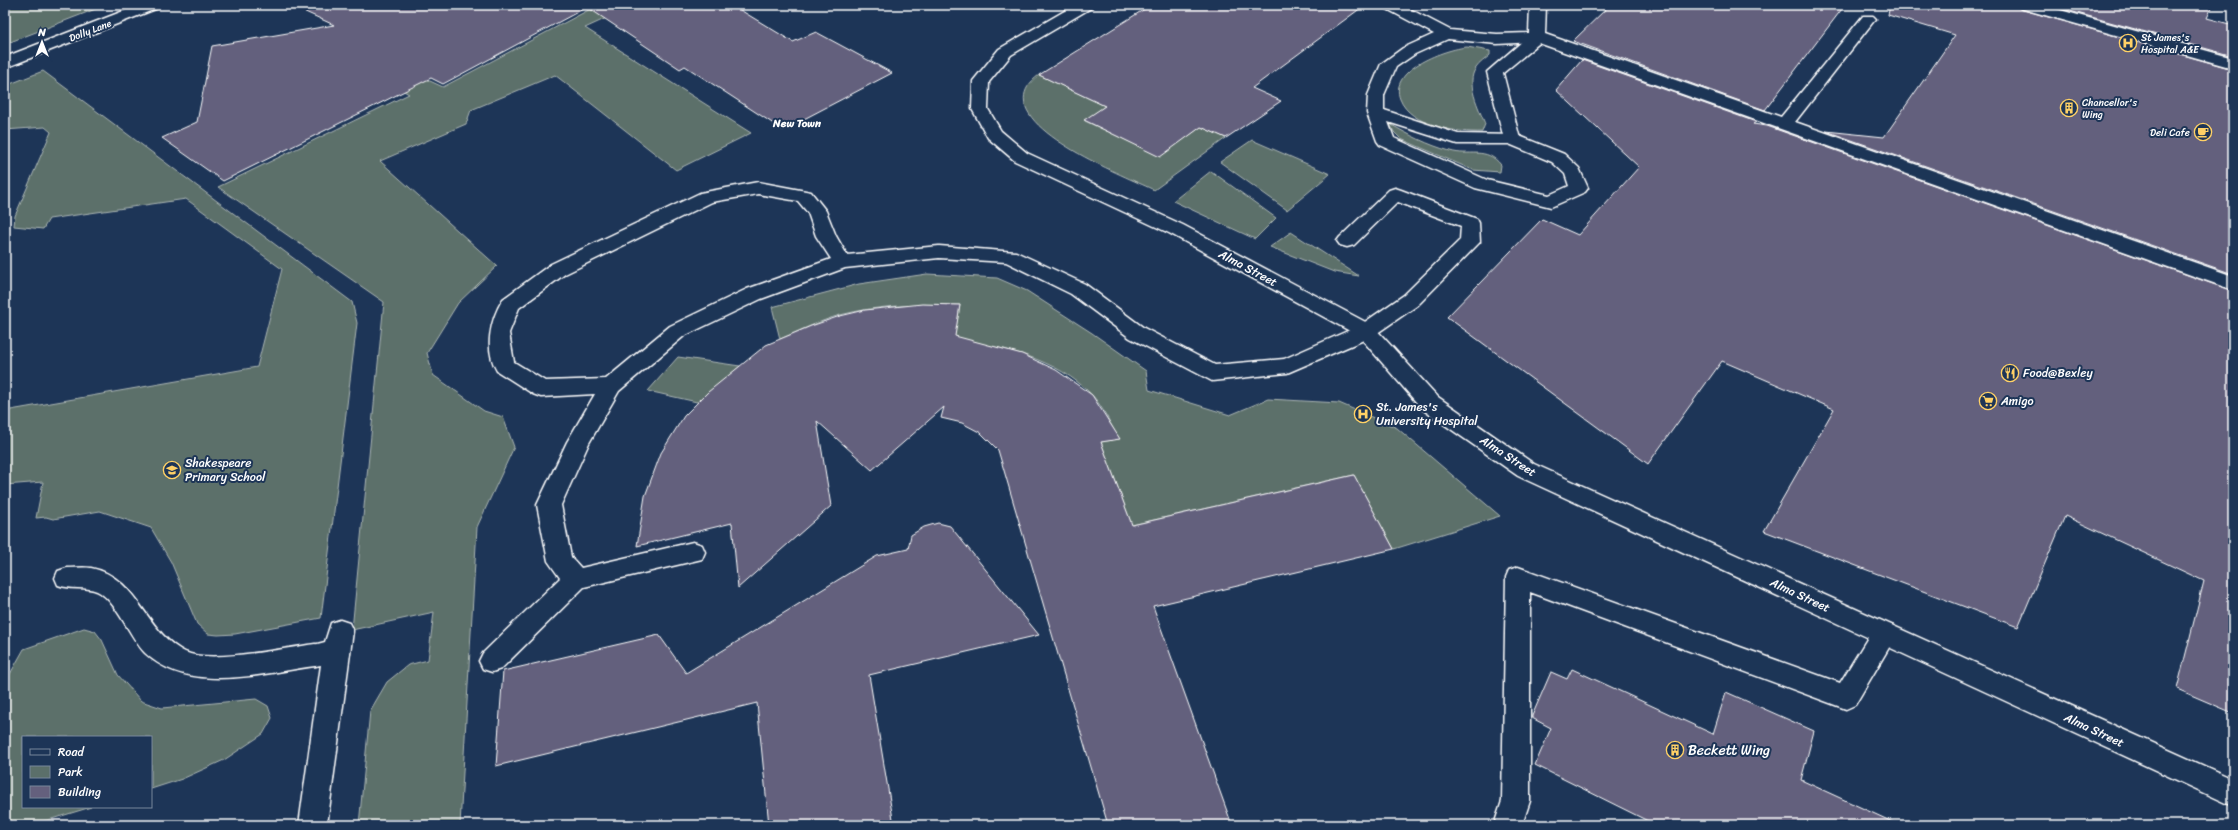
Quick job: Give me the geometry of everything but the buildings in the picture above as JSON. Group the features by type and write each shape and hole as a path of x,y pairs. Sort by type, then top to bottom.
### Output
{"street":[{"name":"Dolly Lane","path":"5,63 154,5"},
{"name":"Alma Street","path":"1086,5 1005,52 981,81 980,109 994,134 1021,157 1176,229 1366,331 1430,403 1526,470 2233,793"},
{"path":"1390,5 1446,34 1497,39 1537,37 2233,283"},
{"path":"1511,139 1495,72 1537,37 1538,5"},
{"path":"2025,5 2233,63"},
{"path":"1784,124 1868,19"},
{"path":"1376,113 1457,139 1511,139 1558,158 1573,172 1579,188 1551,201 1480,184 1386,141 1376,113 1376,95 1389,64 1409,51 1446,34"},
{"path":"611,386 541,389 504,366 499,333 510,304 558,269 707,197 758,188 804,196 817,211 826,236 842,262"},
{"path":"576,579 560,561 550,505 578,442 611,386 677,331 754,294 842,262 939,252 1009,256 1078,289 1137,333 1212,372 1287,366 1366,331 1411,300 1470,242 1470,223 1395,194 1346,241"},
{"path":"492,661 576,579 693,552"},
{"path":"1508,825 1516,801 1518,577 1846,697 1884,634"},
{"path":"67,578 91,578 108,585 129,608 154,645 180,663 214,668 331,646 313,825"}],"green space":[{"path":"5,5 106,5 5,44"},
{"path":"598,5 635,5 585,28 751,133 676,170 555,75 471,110 466,124 380,161 497,266 458,303 427,353 433,375 484,411 503,417 514,447 477,527 460,825 359,825 370,711 387,682 408,665 428,660 434,612 352,630 384,302 218,187 409,94 336,52 345,42 443,87"},
{"path":"1467,47 1490,51 1490,55 1476,68 1472,81 1474,96 1485,124 1482,132 1448,129 1424,122 1414,116 1405,108 1400,99 1399,88 1402,78 1421,62 1433,56"},
{"path":"43,71 352,302 357,323 321,618 235,634 208,634 197,624 171,562 151,528 100,511 53,519 46,517 36,518 43,482 5,485 5,411 257,367 282,269 186,199 49,219 43,229 14,226 15,216 51,132 45,127 5,130 5,86"},
{"path":"1039,75 1105,106 1085,121 1160,156 1201,127 1226,138 1154,190 1088,159 1062,144 1041,127 1027,110 1025,92"},
{"path":"1390,124 1442,149 1457,153 1477,153 1489,156 1501,165 1500,172 1473,170 1401,139 1394,132"},
{"path":"1252,140 1330,174 1287,210 1220,162"},
{"path":"1211,171 1276,218 1255,239 1173,201"},
{"path":"1291,232 1359,276 1334,272 1270,247"},
{"path":"927,274 997,278 1027,291 1092,333 1146,371 1149,390 1230,415 1268,399 1339,403 1397,428 1500,516 1394,549 1354,475 1132,525 1101,442 1119,439 1096,400 1078,382 1046,363 1010,350 954,339 960,305 900,306 870,309 840,315 825,320 780,339 772,307 859,284"},
{"path":"678,357 740,366 697,402 648,391"},
{"path":"84,628 95,631 102,640 118,675 141,701 162,708 256,699 268,706 272,718 263,734 224,760 182,779 152,789 152,736 22,736 22,808 88,808 32,825 5,825 5,683 24,649"}],"place":[{"name":"St James's Hospital A&E","path":"2128,43"},
{"name":"Chancellor's Wing","path":"2069,108"},
{"name":"Deli Cafe","path":"2203,132"},
{"name":"Food@Bexley","path":"2010,373"},
{"name":"Amigo","path":"1988,401"},
{"name":"St. James's University Hospital","path":"1363,414"},
{"name":"Shakespeare Primary School","path":"172,470"},
{"name":"Beckett Wing","path":"1675,750"}],"district":[{"name":"New Town","path":"797,123"}]}
